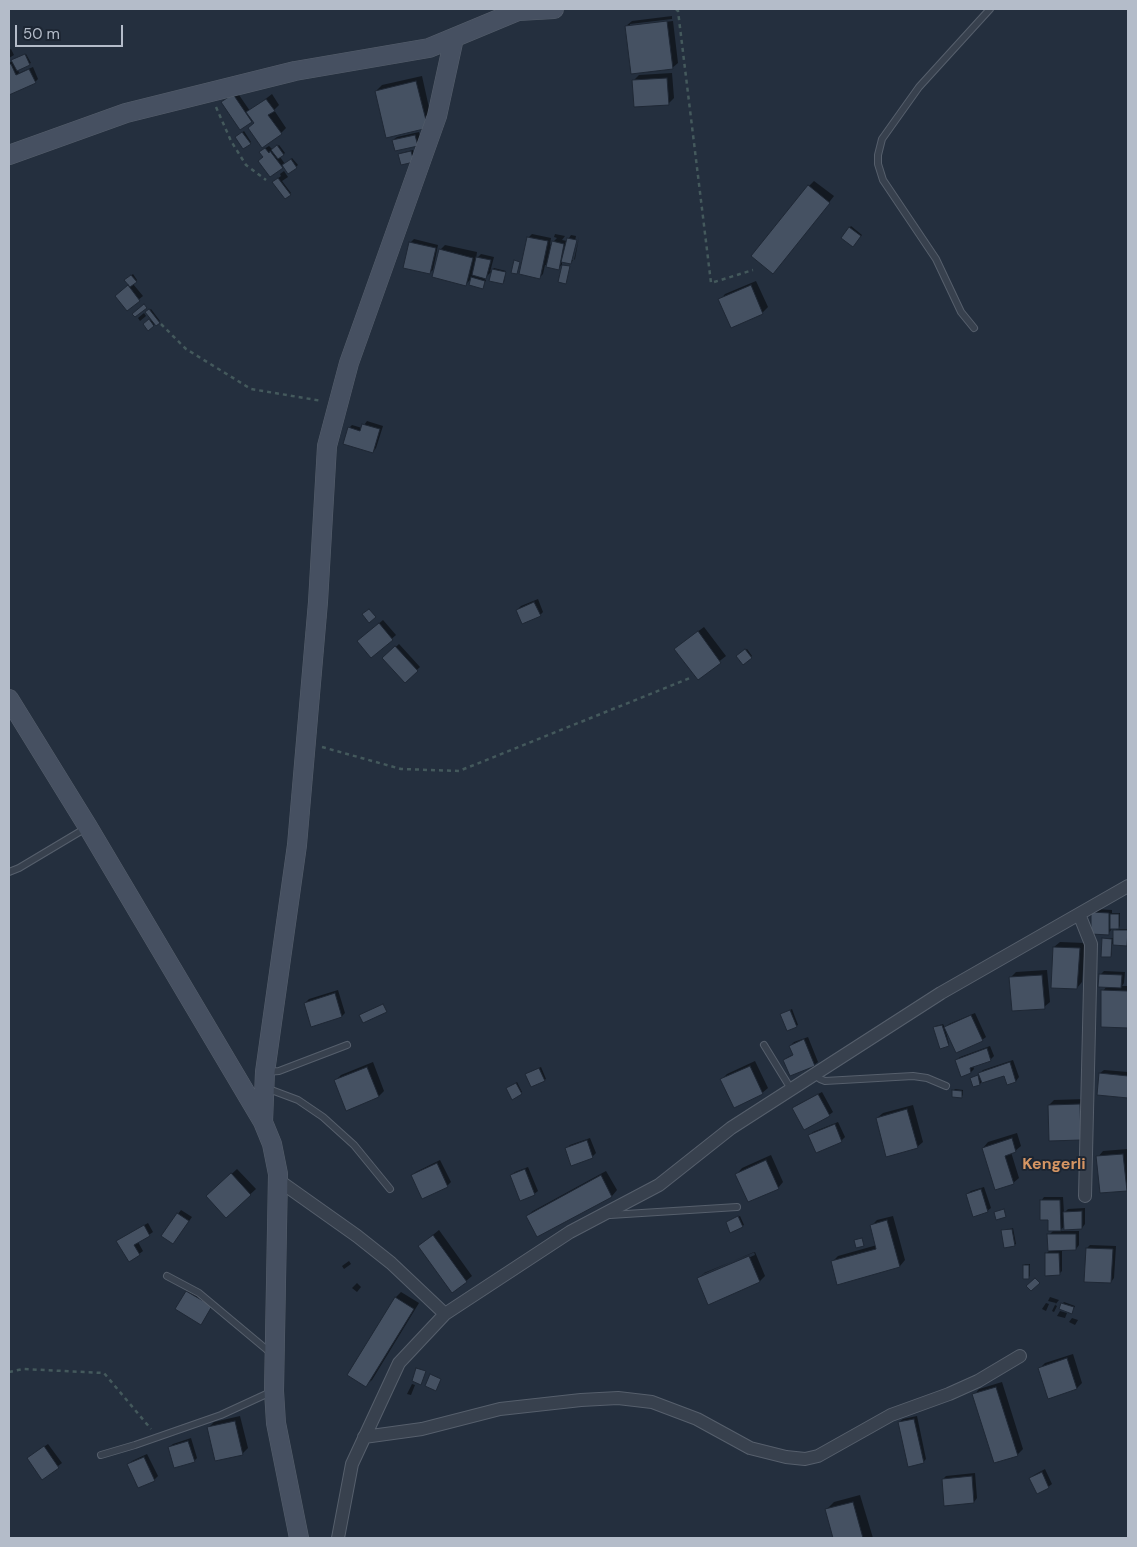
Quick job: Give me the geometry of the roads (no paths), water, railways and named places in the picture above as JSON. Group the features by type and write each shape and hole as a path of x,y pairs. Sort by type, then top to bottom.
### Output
{"street":[{"path":"9,156 126,113 295,71 429,48 454,38 496,15 518,11 554,9"},
{"path":"263,1122 265,1080 297,845 318,602 327,446 349,363 437,116 454,38"},
{"path":"9,699 88,827 263,1122 272,1144 278,1180 274,1390 276,1423 299,1538"},
{"path":"338,1538 352,1464 399,1363 445,1314 570,1232 659,1185 731,1128 941,993 1128,886"},
{"path":"1078,914 1091,944 1085,1196"},
{"path":"278,1180 391,1263 445,1314"},
{"path":"364,1437 422,1428 500,1409 618,1398 652,1402 697,1419 750,1448 786,1457 805,1459 818,1456 891,1415 949,1394 978,1381 1020,1356"}],"lane":[{"path":"974,328 961,312 936,259 883,180 878,164 878,155 882,139 919,87 990,9"},
{"path":"9,872 20,868 88,827"},
{"path":"347,1045 279,1071 265,1080 323,1117 354,1145 390,1189"},
{"path":"764,1045 791,1089"},
{"path":"814,1074 825,1081 913,1076 928,1078 946,1086"},
{"path":"602,1215 737,1207"},
{"path":"167,1276 199,1293 271,1354 276,1355"},
{"path":"101,1455 221,1415 274,1390"}],"district":[{"name":"Kengerli","path":"1054,1165"}]}
